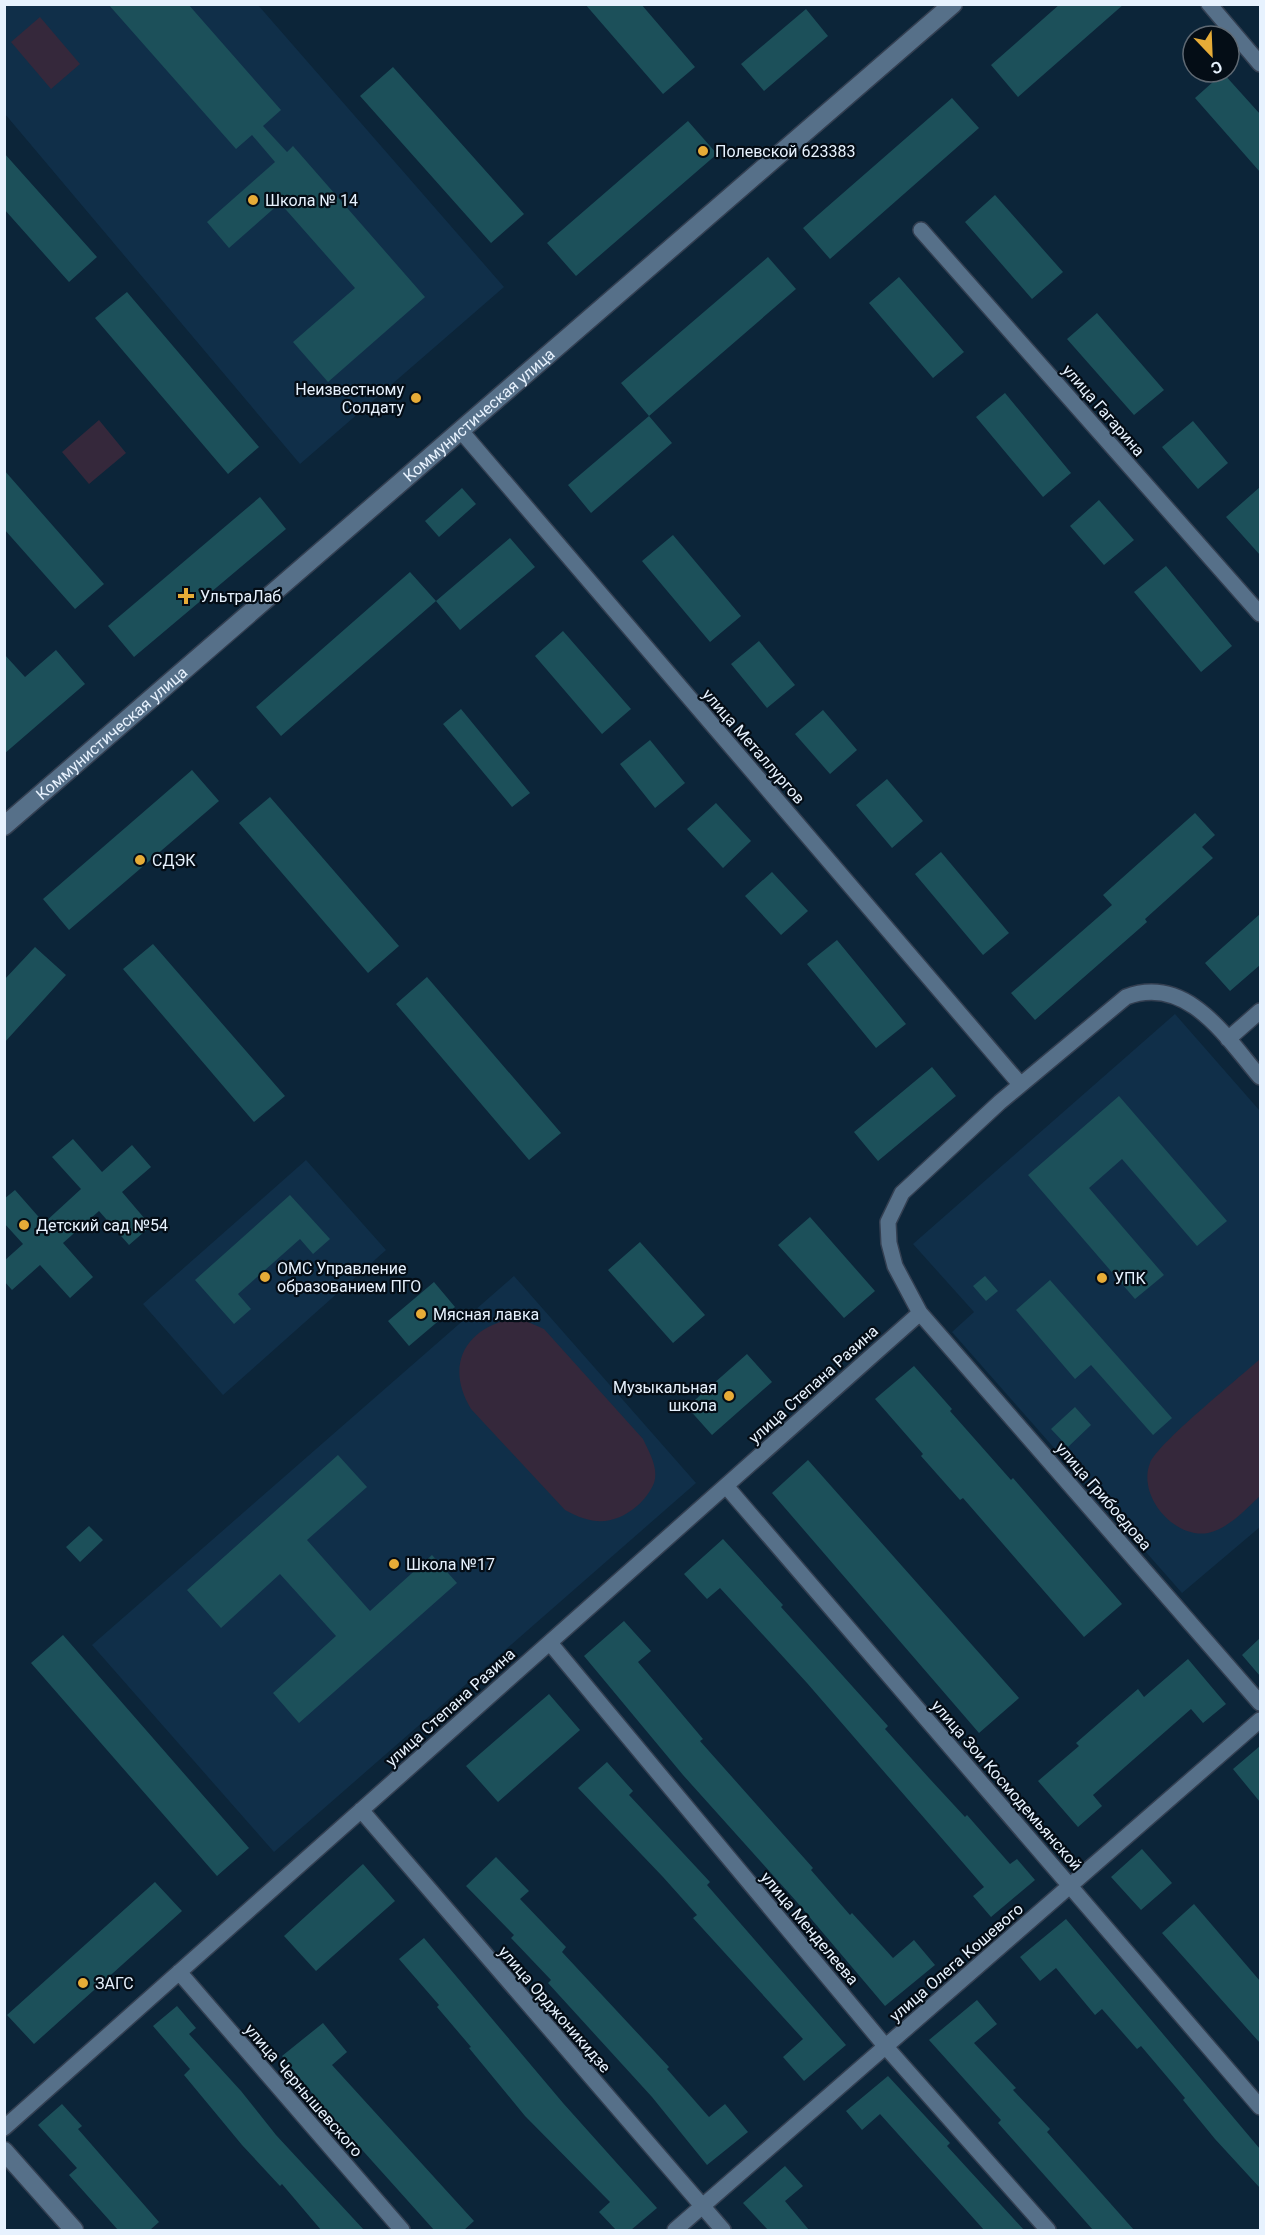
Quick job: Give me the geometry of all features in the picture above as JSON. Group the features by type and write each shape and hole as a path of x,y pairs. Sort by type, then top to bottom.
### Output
{"street":[{"name":"Коммунистическая улица","path":"4,826 953,4"},
{"path":"1209,4 1260,64"},
{"name":"улица Гагарина","path":"921,230 1260,614"},
{"name":"улица Металлургов","path":"461,431 1020,1084"},
{"name":"улица Грибоедова","path":"1260,1077 1228,1039 1191,1003 1157,991 1142,991 1112,1006 1020,1084 910,1183 890,1213 888,1233 894,1266 920,1313 1260,1702"},
{"path":"1228,1039 1260,1011"},
{"name":"улица Степана Разина","path":"4,2128 920,1313"},
{"name":"улица Зои Космодемьянской","path":"726,1486 1260,2107"},
{"name":"улица Менделеева","path":"550,1643 886,2047 1048,2230"},
{"name":"улица Олега Кошевого","path":"675,2230 1260,1720"},
{"name":"улица Орджоникидзе","path":"361,1810 723,2230"},
{"name":"улица Чернышевского","path":"179,1972 402,2230"},
{"path":"4,2151 74,2230"}],"shaded area":[{"name":"Школа № 14","path":"4,5 258,5 504,287 300,464 5,114"},
{"path":"40,17 80,64 51,89 11,42"},
{"path":"99,420 126,453 89,484 62,452"},
{"name":"УПК","path":"1175,1014 1260,1111 1260,1527 1182,1593 952,1332 974,1312 913,1244"},
{"name":"ОМС Управление образованием ПГО","path":"306,1160 386,1250 223,1395 143,1304"},
{"name":"Школа №17","path":"514,1276 696,1483 274,1852 92,1645"},
{"path":"519,1318 544,1329 643,1439 654,1466 654,1483 639,1504 628,1513 611,1520 593,1521 565,1510 471,1409 463,1392 460,1376 460,1362 465,1349 474,1337 486,1328"},
{"path":"1260,1359 1260,1496 1236,1518 1216,1531 1195,1533 1183,1529 1161,1513 1154,1501 1147,1476 1150,1463 1183,1426"}],"building":[{"path":"108,4 188,4 281,110 263,126 287,152 293,146 425,297 328,382 293,342 355,288 280,203 229,248 207,222 275,162 252,135 236,149"},
{"path":"585,4 641,4 695,67 663,94"},
{"path":"1060,4 1124,4 1018,97 991,65"},
{"path":"806,9 828,36 764,91 741,64"},
{"path":"393,67 524,214 491,243 360,96"},
{"path":"1211,84 1233,84 1260,114 1260,172 1195,98"},
{"path":"952,98 979,128 830,259 803,228"},
{"path":"688,121 717,154 576,276 547,243"},
{"path":"4,153 97,257 69,282 4,209"},
{"path":"995,195 1063,272 1032,299 965,222"},
{"path":"768,257 796,289 649,416 621,383"},
{"path":"899,277 964,352 933,378 869,303"},
{"path":"127,292 259,447 228,474 95,318"},
{"path":"1097,313 1164,390 1134,415 1067,339"},
{"path":"1005,393 1071,473 1043,497 976,417"},
{"path":"649,416 672,443 591,513 568,485"},
{"path":"1193,421 1228,463 1198,489 1162,447"},
{"path":"4,470 104,584 75,609 4,529"},
{"path":"1260,487 1260,555 1226,517"},
{"path":"462,488 476,504 439,537 425,521"},
{"path":"260,497 286,529 134,657 108,626"},
{"path":"1099,500 1134,540 1104,565 1070,526"},
{"path":"673,535 741,616 710,642 642,561"},
{"path":"510,538 535,567 460,630 436,601"},
{"path":"1166,566 1232,646 1201,672 1134,592"},
{"path":"410,572 436,601 281,736 256,707"},
{"path":"563,631 631,709 602,734 535,656"},
{"path":"759,641 795,685 767,708 731,664"},
{"path":"56,650 85,684 4,754 4,654 25,677"},
{"path":"461,709 530,793 512,807 443,724"},
{"path":"823,710 857,750 830,774 795,734"},
{"path":"650,740 685,783 655,808 620,764"},
{"path":"192,770 219,801 69,930 43,899"},
{"path":"887,779 923,821 892,848 856,805"},
{"path":"270,797 399,946 368,973 239,823"},
{"path":"716,803 751,841 723,868 687,829"},
{"path":"1195,813 1215,835 1202,847 1213,858 1145,919 1147,922 1035,1020 1011,993 1112,905 1103,895"},
{"path":"941,852 1009,933 983,955 915,874"},
{"path":"772,872 808,911 781,935 745,896"},
{"path":"1260,914 1260,965 1230,991 1205,963"},
{"path":"837,940 906,1024 876,1048 807,964"},
{"path":"153,944 285,1096 254,1122 123,969"},
{"path":"35,947 66,975 4,1043 4,980"},
{"path":"427,977 561,1133 529,1160 396,1004"},
{"path":"932,1067 956,1096 878,1161 854,1132"},
{"path":"1119,1096 1227,1221 1197,1246 1122,1159 1089,1188 1164,1275 1135,1299 1028,1175"},
{"path":"73,1139 102,1172 132,1145 151,1167 122,1192 151,1226 129,1245 99,1211 63,1243 93,1277 70,1298 40,1265 12,1290 4,1281 4,1261 23,1244 4,1223 4,1199 15,1190 44,1223 81,1189 52,1157"},
{"path":"290,1195 330,1239 313,1254 300,1239 238,1294 251,1309 234,1324 195,1280"},
{"path":"810,1217 875,1291 844,1318 778,1245"},
{"path":"640,1242 705,1315 673,1343 608,1270"},
{"path":"985,1276 998,1291 986,1301 973,1286"},
{"path":"1050,1280 1172,1418 1153,1435 1091,1365 1075,1379 1016,1310"},
{"name":"Мясная лавка","path":"434,1282 455,1307 409,1346 388,1321"},
{"path":"747,1354 772,1382 712,1435 687,1407"},
{"path":"914,1366 952,1409 950,1411 1011,1480 1013,1478 1122,1604 1084,1637 963,1498 960,1500 921,1456 923,1454 875,1399"},
{"path":"1075,1407 1091,1425 1068,1447 1051,1429"},
{"path":"338,1455 367,1487 307,1540 370,1611 432,1555 457,1583 299,1723 273,1693 336,1636 280,1574 221,1628 187,1590"},
{"path":"808,1460 1019,1698 979,1733 772,1493"},
{"path":"89,1526 103,1540 80,1562 66,1547"},
{"path":"723,1539 888,1726 885,1729 929,1778 965,1817 967,1815 1010,1864 1017,1859 1035,1880 991,1917 973,1896 984,1887 807,1683 720,1588 707,1599 684,1574"},
{"path":"624,1621 651,1651 638,1662 703,1739 700,1741 813,1868 811,1870 850,1915 852,1913 893,1958 914,1940 935,1965 885,2006 796,1901 683,1775 584,1656"},
{"path":"63,1635 249,1848 217,1876 31,1663"},
{"path":"1260,1638 1260,1676 1242,1655"},
{"path":"1188,1659 1226,1704 1203,1723 1191,1709 1093,1795 1102,1806 1078,1827 1038,1781 1079,1746 1076,1743 1138,1689 1144,1697"},
{"path":"549,1694 580,1730 498,1802 466,1766"},
{"path":"1260,1746 1260,1802 1233,1769"},
{"path":"607,1762 633,1791 629,1795 710,1882 707,1885 846,2045 804,2081 783,2057 803,2039 693,1918 697,1915 663,1877 578,1788"},
{"path":"1142,1849 1172,1883 1141,1910 1111,1877"},
{"path":"496,1857 529,1891 520,1899 566,1947 562,1952 669,2067 667,2069 709,2117 725,2104 748,2132 707,2165 652,2097 548,1983 551,1980 511,1938 514,1935 466,1886"},
{"path":"363,1864 395,1901 316,1971 284,1936"},
{"path":"155,1882 182,1911 34,2044 7,2015"},
{"path":"1194,1904 1260,1981 1260,2043 1162,1933"},
{"path":"1066,1919 1260,2149 1260,2188 1215,2139 1183,2100 1185,2098 1141,2046 1137,2049 1102,2009 1095,2015 1056,1968 1040,1981 1020,1957"},
{"path":"424,1938 563,2103 657,2208 631,2230 616,2230 599,2212 610,2202 525,2116 437,2007 439,2005 399,1959"},
{"path":"977,2000 997,2024 974,2043 1016,2088 1013,2090 1050,2129 1047,2132 1134,2230 1093,2230 998,2123 1001,2120 929,2040"},
{"path":"177,2006 196,2028 189,2034 241,2091 276,2135 364,2230 321,2230 282,2184 280,2186 242,2145 184,2075 190,2069 153,2026"},
{"path":"323,2023 347,2052 332,2065 474,2221 464,2230 434,2230 320,2103 282,2056"},
{"path":"888,2076 950,2143 947,2146 1024,2230 984,2230 880,2114 862,2130 846,2111"},
{"path":"62,2104 82,2126 78,2129 159,2222 150,2230 118,2230 69,2175 77,2168 38,2125"},
{"path":"785,2166 803,2186 785,2201 809,2230 768,2230 743,2203"}],"place":[{"name":"Полевской 623383","path":"703,151"},
{"name":"Школа № 14","path":"253,200"},
{"name":"Неизвестному Солдату","path":"416,398"},
{"name":"УльтраЛаб","path":"186,596"},
{"name":"СДЭК","path":"140,860"},
{"name":"Детский сад №54","path":"24,1225"},
{"name":"ОМС Управление образованием ПГО","path":"265,1277"},
{"name":"УПК","path":"1102,1278"},
{"name":"Мясная лавка","path":"421,1314"},
{"name":"Музыкальная школа","path":"729,1396"},
{"name":"Школа №17","path":"394,1564"},
{"name":"ЗАГС","path":"83,1983"}]}
